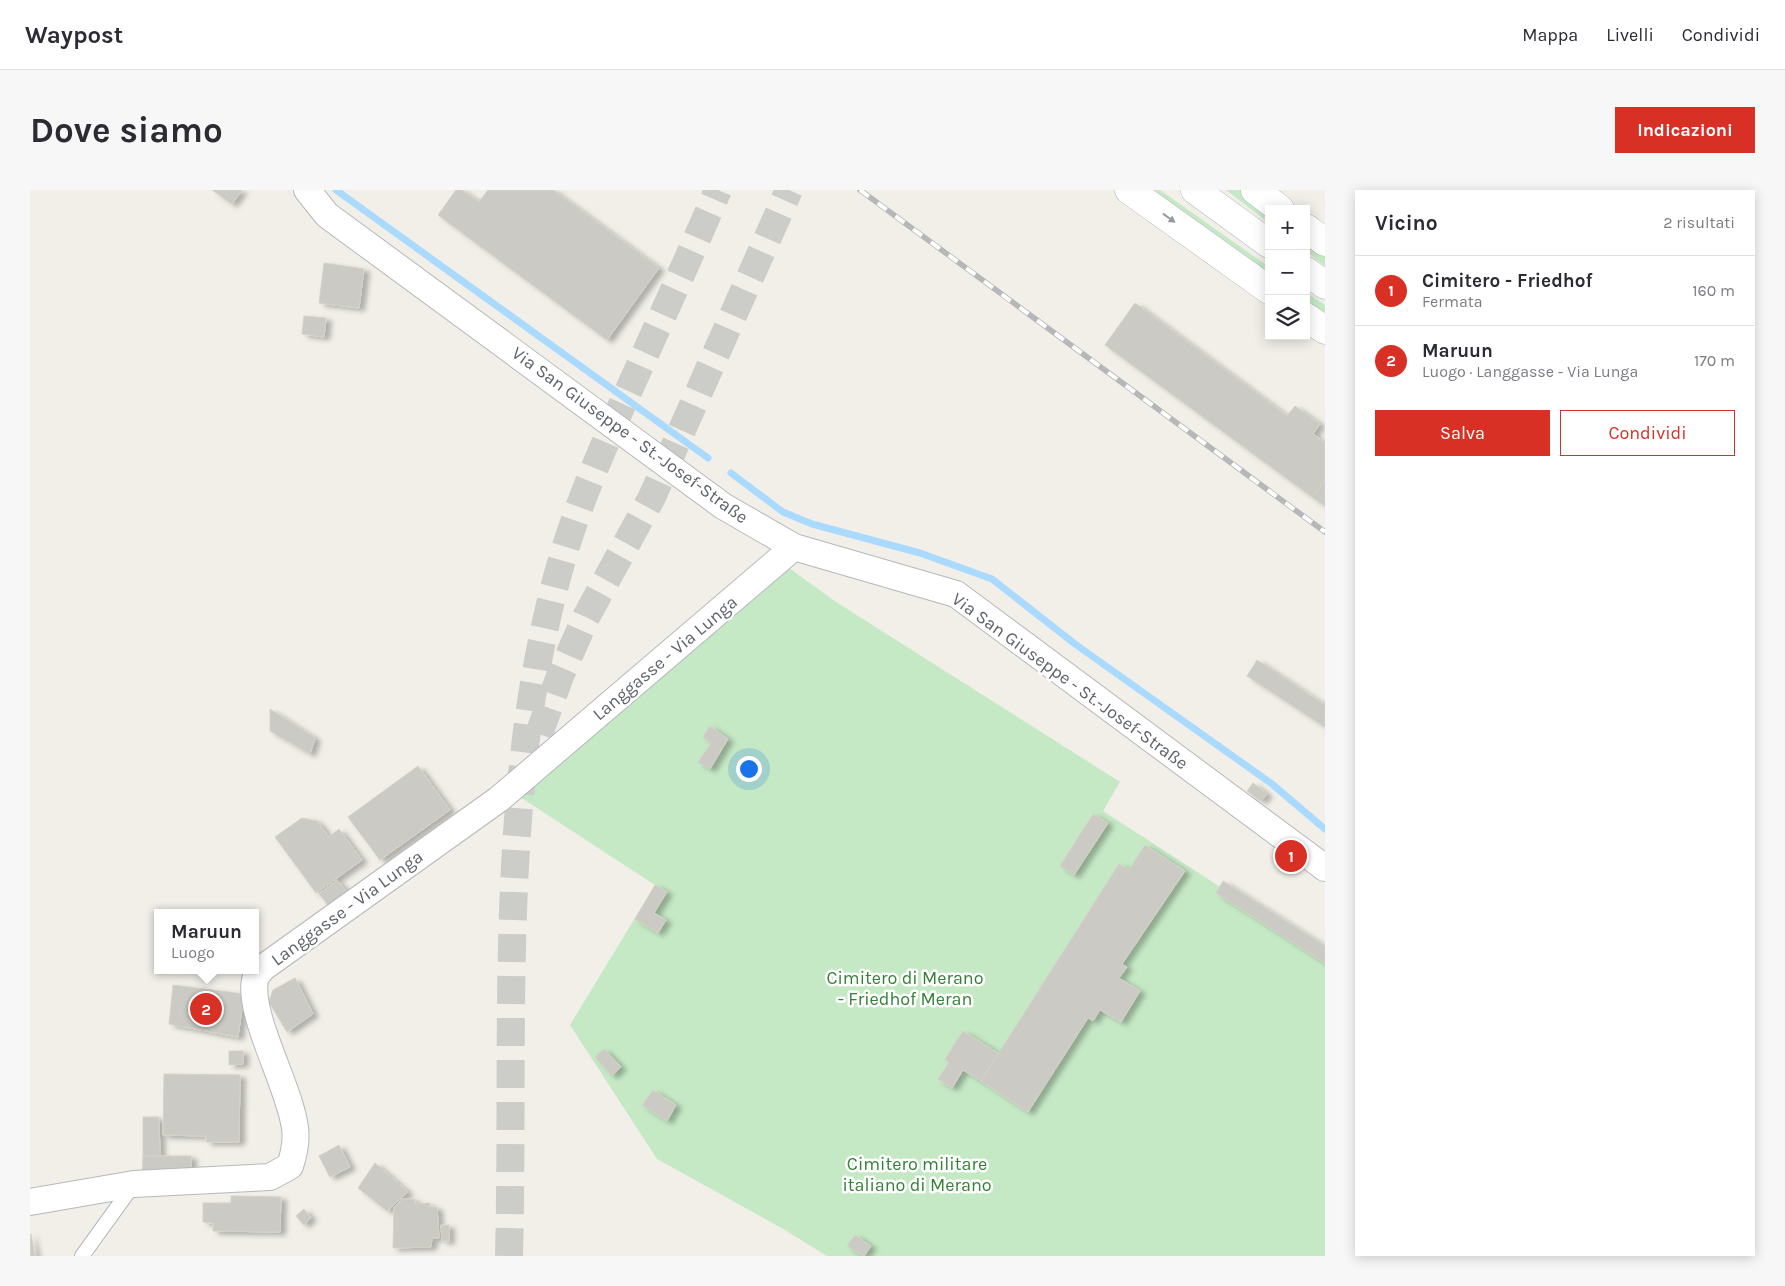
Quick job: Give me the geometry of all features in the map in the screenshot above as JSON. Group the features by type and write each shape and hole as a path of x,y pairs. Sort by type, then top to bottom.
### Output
{"street":[{"name":"Via San Giuseppe - St.-Josef-Straße","path":"307,190 327,215 724,506 794,548 956,594 1325,868"},
{"path":"1129,190 1265,287"},
{"path":"1195,190 1265,241"},
{"path":"1255,190 1275,205"},
{"path":"1310,231 1325,242"},
{"path":"1310,275 1325,285"},
{"path":"1310,320 1325,330"},
{"name":"Langgasse - Via Lunga","path":"259,974 264,967 499,799 794,548"},
{"name":"Langgasse - Via Lunga","path":"30,1202 134,1184 270,1177 290,1166 294,1152 295,1127 291,1109 257,1010 255,979 259,974"}],"lane":[{"path":"82,1256 134,1184"}],"green space":[{"path":"1145,190 1160,190 1265,264 1265,278"},
{"path":"1226,190 1248,190 1265,205 1265,220"},
{"path":"1310,237 1325,248 1325,266 1310,254"},
{"path":"1310,295 1325,305 1325,322 1310,311"},
{"name":"Cimitero di Merano - Friedhof Meran","path":"782,563 836,602 1120,782 1103,811 1325,955 1325,1256 827,1256 785,1230 657,1159 570,1025 655,885 517,795"}],"building":[{"path":"212,190 242,190 232,204"},
{"path":"456,190 462,190 479,202 488,190 553,190 659,268 607,340 438,215"},
{"path":"324,263 364,269 359,308 319,303"},
{"path":"1135,303 1287,416 1295,406 1320,424 1313,434 1325,443 1325,480 1312,497 1105,345"},
{"path":"304,316 326,318 324,337 302,334"},
{"path":"1325,480 1325,506 1312,497"},
{"path":"1257,660 1325,705 1325,727 1247,676"},
{"path":"270,709 315,738 310,754 270,731"},
{"path":"710,726 728,739 710,769 698,762 711,743 703,737"},
{"path":"418,766 450,810 380,860 348,817"},
{"path":"1253,783 1267,794 1261,801 1247,791"},
{"path":"1093,814 1108,823 1074,875 1060,866"},
{"path":"302,818 317,821 329,837 339,829 362,860 316,893 275,837"},
{"path":"1145,845 1185,871 1122,964 1127,967 1119,978 1140,991 1121,1022 1100,1010 1093,1021 1088,1018 1028,1112 981,1081 1119,864 1129,870"},
{"path":"337,880 350,896 332,910 319,894"},
{"path":"1223,881 1325,946 1325,963 1216,893"},
{"path":"655,885 667,892 654,913 666,920 658,933 635,919"},
{"path":"295,978 313,1014 287,1032 269,1002 273,990"},
{"path":"173,985 244,994 238,1037 169,1024"},
{"path":"963,1031 998,1053 981,1081 963,1070 952,1088 938,1079 949,1062 945,1059"},
{"path":"604,1049 621,1067 612,1076 595,1057"},
{"path":"229,1051 243,1051 243,1064 229,1065"},
{"path":"164,1074 240,1075 239,1142 206,1142 206,1136 163,1135"},
{"path":"653,1090 676,1105 667,1121 642,1105"},
{"path":"143,1117 159,1117 160,1156 143,1156"},
{"path":"339,1145 350,1167 330,1177 319,1156"},
{"path":"143,1156 191,1156 191,1174 142,1175"},
{"path":"375,1163 408,1192 387,1211 358,1188"},
{"path":"231,1196 281,1197 280,1232 213,1231 213,1223 203,1222 203,1203 231,1203"},
{"path":"403,1199 415,1199 415,1204 430,1203 429,1207 437,1207 439,1238 432,1238 431,1247 393,1248 394,1207"},
{"path":"304,1209 311,1218 304,1225 296,1216"},
{"path":"441,1225 449,1225 449,1241 442,1241"},
{"path":"31,1234 35,1256 30,1256"},
{"path":"855,1235 871,1246 864,1256 847,1246"}],"waterway":[{"path":"336,190 708,458"},
{"path":"731,473 783,512 812,524 920,553 992,579 1075,644 1272,784 1325,829"}],"tunnel":[{"path":"509,1256 511,988 514,898 519,809 528,720 544,633 566,546 590,480 718,190"},
{"path":"539,734 560,676 586,617 652,497 789,190"}],"railway":[{"path":"860,190 1325,532"}],"place":[{"name":"Cimitero - Friedhof","path":"1291,856"},
{"name":"Maruun","path":"206,1009"}],"park label":[{"name":"Cimitero militare italiano di Merano","path":"917,1174"}]}
